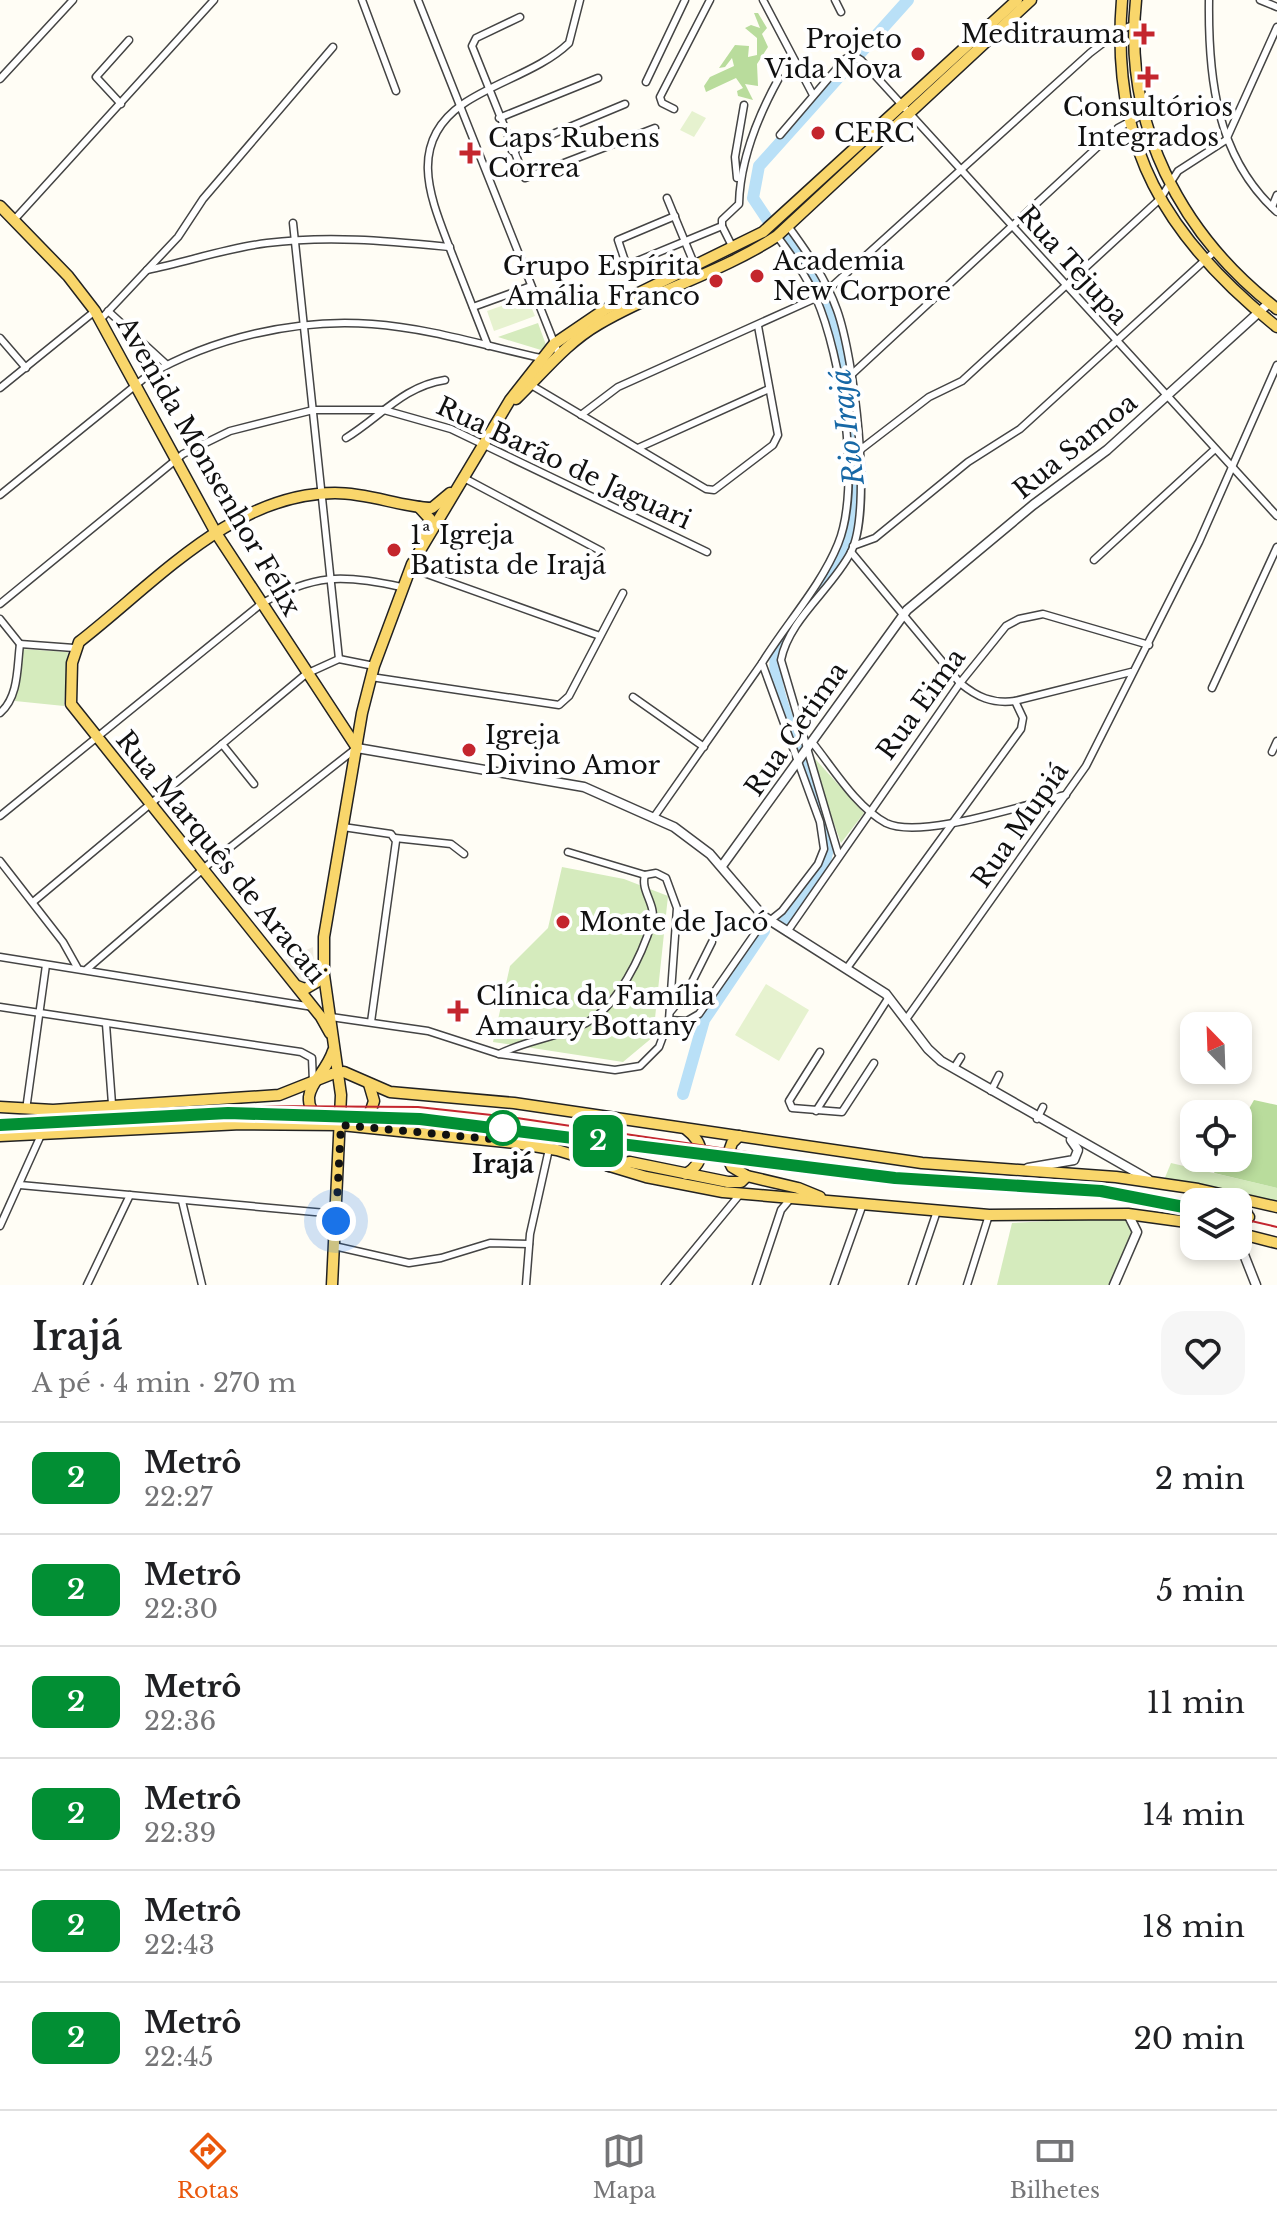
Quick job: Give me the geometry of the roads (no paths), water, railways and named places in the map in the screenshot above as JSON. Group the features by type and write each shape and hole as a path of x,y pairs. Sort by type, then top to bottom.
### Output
{"main road":[{"path":"411,566 483,442 541,358 601,323 730,264 777,236 1017,0"},
{"path":"503,412 531,385 557,350 604,310 734,249 777,220 1031,0"},
{"path":"1122,0 1120,30 1129,120 1160,199 1203,261 1277,327"},
{"path":"1136,0 1133,25 1144,114 1150,140 1168,183 1186,214 1215,251 1273,306"},
{"name":"Avenida Monsenhor Félix","path":"1,210 68,276 97,316 216,533 357,748"},
{"path":"74,648 216,533 265,508 324,494 376,496 417,506 439,506 463,479"},
{"path":"332,1285 344,1126 323,970 324,937 373,671 401,587 430,519 417,506"},
{"path":"199,547 214,533 207,518"},
{"path":"199,547 226,549"},
{"name":"Rua Marquês de Aracati","path":"74,648 71,704 202,870 301,988 334,1044"},
{"path":"323,970 317,982 301,988 331,1017"},
{"path":"323,1124 311,1110 313,1082 328,1065 334,1044"},
{"path":"0,1107 26,1110 279,1095 339,1072 387,1092 471,1097 922,1163 1155,1182 1190,1188"},
{"path":"344,1126 358,1123 370,1113 374,1101 369,1084"},
{"path":"0,1136 208,1125 323,1124 491,1139 549,1149 695,1188 775,1197 989,1215 1161,1213 1180,1218"},
{"path":"686,1129 700,1143 702,1156 697,1166 686,1174"},
{"path":"739,1136 732,1143 727,1157 732,1167 747,1176 798,1188 830,1201"},
{"path":"607,1166 630,1162 728,1182 741,1182 747,1176"},
{"path":"1252,1201 1277,1207"},
{"path":"1252,1237 1277,1243"}],"street":[{"path":"0,79 73,0"},
{"path":"14,220 214,0"},
{"path":"362,0 396,91"},
{"path":"418,0 557,350"},
{"path":"488,346 431,202 427,175 436,133 460,105 569,43 580,0"},
{"path":"646,82 685,0"},
{"path":"674,109 662,103 660,97 710,0"},
{"path":"763,0 813,95 780,135"},
{"path":"835,0 841,12"},
{"path":"1209,0 1211,64 1226,140 1252,184 1274,209"},
{"path":"1260,0 1277,7"},
{"path":"520,17 472,43 524,177 534,177 655,128"},
{"path":"829,289 1120,30 1133,25"},
{"path":"860,450 929,397 962,381 1160,199 1168,183 1183,167 1226,140 1274,44 1277,27"},
{"path":"121,104 96,77 129,40"},
{"path":"0,388 108,311 178,237 203,199 297,84 333,47"},
{"name":"Rua Tejupa","path":"813,95 848,56 858,58 1277,516"},
{"path":"499,118 598,78"},
{"path":"738,182 764,106 779,78"},
{"path":"512,151 625,104"},
{"path":"734,249 722,220 739,204 735,157 744,105"},
{"path":"850,376 1129,120 1144,114"},
{"path":"1274,209 1277,195"},
{"path":"667,198 695,266"},
{"path":"675,216 620,238 617,243 630,264 722,226"},
{"path":"293,223 339,659"},
{"path":"788,226 829,289 843,328 860,450 862,490 852,549 783,651 781,669 838,853"},
{"path":"654,817 830,560 849,502 848,458 834,355 816,298 777,236"},
{"path":"147,270 248,246 297,240 359,238 450,247"},
{"path":"852,549 875,538 968,462 1020,429 1215,251"},
{"path":"473,307 531,286"},
{"path":"581,415 618,387 816,298"},
{"name":"Rua Samoa","path":"902,616 1026,511 1107,450 1260,313 1273,306"},
{"path":"108,311 166,364"},
{"path":"0,495 135,385 166,364 239,339 303,325 374,324 541,358"},
{"path":"531,385 706,489 718,488 776,440 777,425 758,326"},
{"path":"0,338 26,368"},
{"name":"Rua Mupiá","path":"907,1018 1086,766 1131,672 1149,645 1233,469 1277,365"},
{"path":"346,438 410,392 445,380"},
{"path":"638,448 769,389"},
{"name":"Rua Barão de Jaguari","path":"0,604 174,459 230,431 313,410 384,410 439,424 483,442 707,552"},
{"path":"1094,560 1215,449"},
{"path":"463,479 601,551"},
{"path":"1212,688 1277,547"},
{"path":"852,549 902,616 960,683 988,700 1015,701 1131,672"},
{"path":"411,566 600,636"},
{"path":"0,816 261,604 299,585 332,577 401,587"},
{"path":"33,902 306,674 339,659 373,671 559,705 569,696 623,593"},
{"name":"Rua Eima","path":"787,932 838,853 960,683 1006,626 1036,614 1063,618 1149,645"},
{"name":"Rua Cetima","path":"722,866 902,616"},
{"path":"0,619 20,644 14,690 0,713"},
{"path":"20,644 74,648"},
{"path":"670,1016 687,1021 699,1014 750,940 802,887 824,849 823,833 762,663"},
{"path":"633,697 704,747"},
{"path":"847,968 1023,725 1015,701"},
{"path":"1272,752 1277,741"},
{"path":"812,742 870,810 887,823 905,828 953,822 1066,795"},
{"path":"222,744 254,784"},
{"path":"87,969 202,870 357,748 584,787 654,817 699,844 722,866 751,904 770,921 889,997 930,1052 1037,1119 1155,1182"},
{"path":"342,827 391,834 395,838 451,844 464,854"},
{"path":"371,1022 395,838"},
{"path":"568,852 645,875 656,873 666,878 676,901 670,1016"},
{"path":"0,861 73,955 77,967"},
{"path":"499,1054 583,1024 607,1005 627,975 652,924 654,912 644,885 645,875"},
{"path":"331,1017 444,1035 499,1054 615,1070 631,1069 653,1056 670,1016 688,990 712,942"},
{"path":"0,957 313,1007"},
{"path":"26,1110 46,965"},
{"path":"283,1002 301,988"},
{"path":"816,1111 889,997"},
{"path":"0,1007 301,1052 312,1058 313,1082"},
{"path":"106,1024 112,1104"},
{"path":"820,1052 788,1104 792,1108 845,1110 874,1063"},
{"path":"954,1068 961,1057"},
{"path":"991,1091 999,1075"},
{"path":"1037,1119 1043,1107"},
{"path":"1014,1170 1074,1160 1078,1150 1065,1134"},
{"path":"0,1226 41,1135"},
{"path":"526,1285 529,1244 549,1149"},
{"path":"20,1185 337,1214"},
{"path":"665,1285 741,1193"},
{"path":"87,1285 130,1195"},
{"path":"775,1197 781,1210"},
{"path":"756,1285 781,1210 791,1198"},
{"path":"182,1201 202,1285"},
{"path":"834,1285 863,1204"},
{"path":"912,1285 937,1211"},
{"path":"1114,1285 1137,1232 1135,1222 1128,1214"},
{"path":"967,1285 989,1215"},
{"path":"334,1246 391,1261 418,1263 490,1243 529,1244"},
{"path":"1245,1260 1256,1285"}],"waterway":[{"name":"Rio Irajá","path":"767,219 753,198 759,166 908,0"},
{"name":"Rio Irajá","path":"788,240 815,279 835,327 858,489 854,518 844,548 779,644 776,656 780,695 797,745"},
{"name":"Rio Irajá","path":"785,919 825,862 829,844 802,760"},
{"name":"Rio Irajá","path":"683,1094 704,1020 764,931"}],"railway":[{"path":"0,1122 261,1106 418,1107 510,1117 895,1174 1101,1187 1180,1201"},
{"path":"1252,1221 1277,1227"}],"metro line":[{"name":"2","path":"0,1125 228,1113 420,1119 895,1178 1101,1191 1180,1206"}],"place":[{"name":"Meditrauma","path":"1144,34"},
{"name":"Projeto Vida Nova","path":"918,54"},
{"name":"Consultórios Integrados","path":"1148,77"},
{"name":"CERC","path":"818,133"},
{"name":"Caps Rubens Correa","path":"470,153"},
{"name":"Academia New Corpore","path":"757,276"},
{"name":"Grupo Espírita Amália Franco","path":"716,281"},
{"name":"1ª Igreja Batista de Irajá","path":"394,550"},
{"name":"Igreja Divino Amor","path":"469,750"},
{"name":"Monte de Jacó","path":"563,922"},
{"name":"Clínica da Família Amaury Bottany","path":"458,1011"},
{"name":"Irajá","path":"503,1128"}]}
